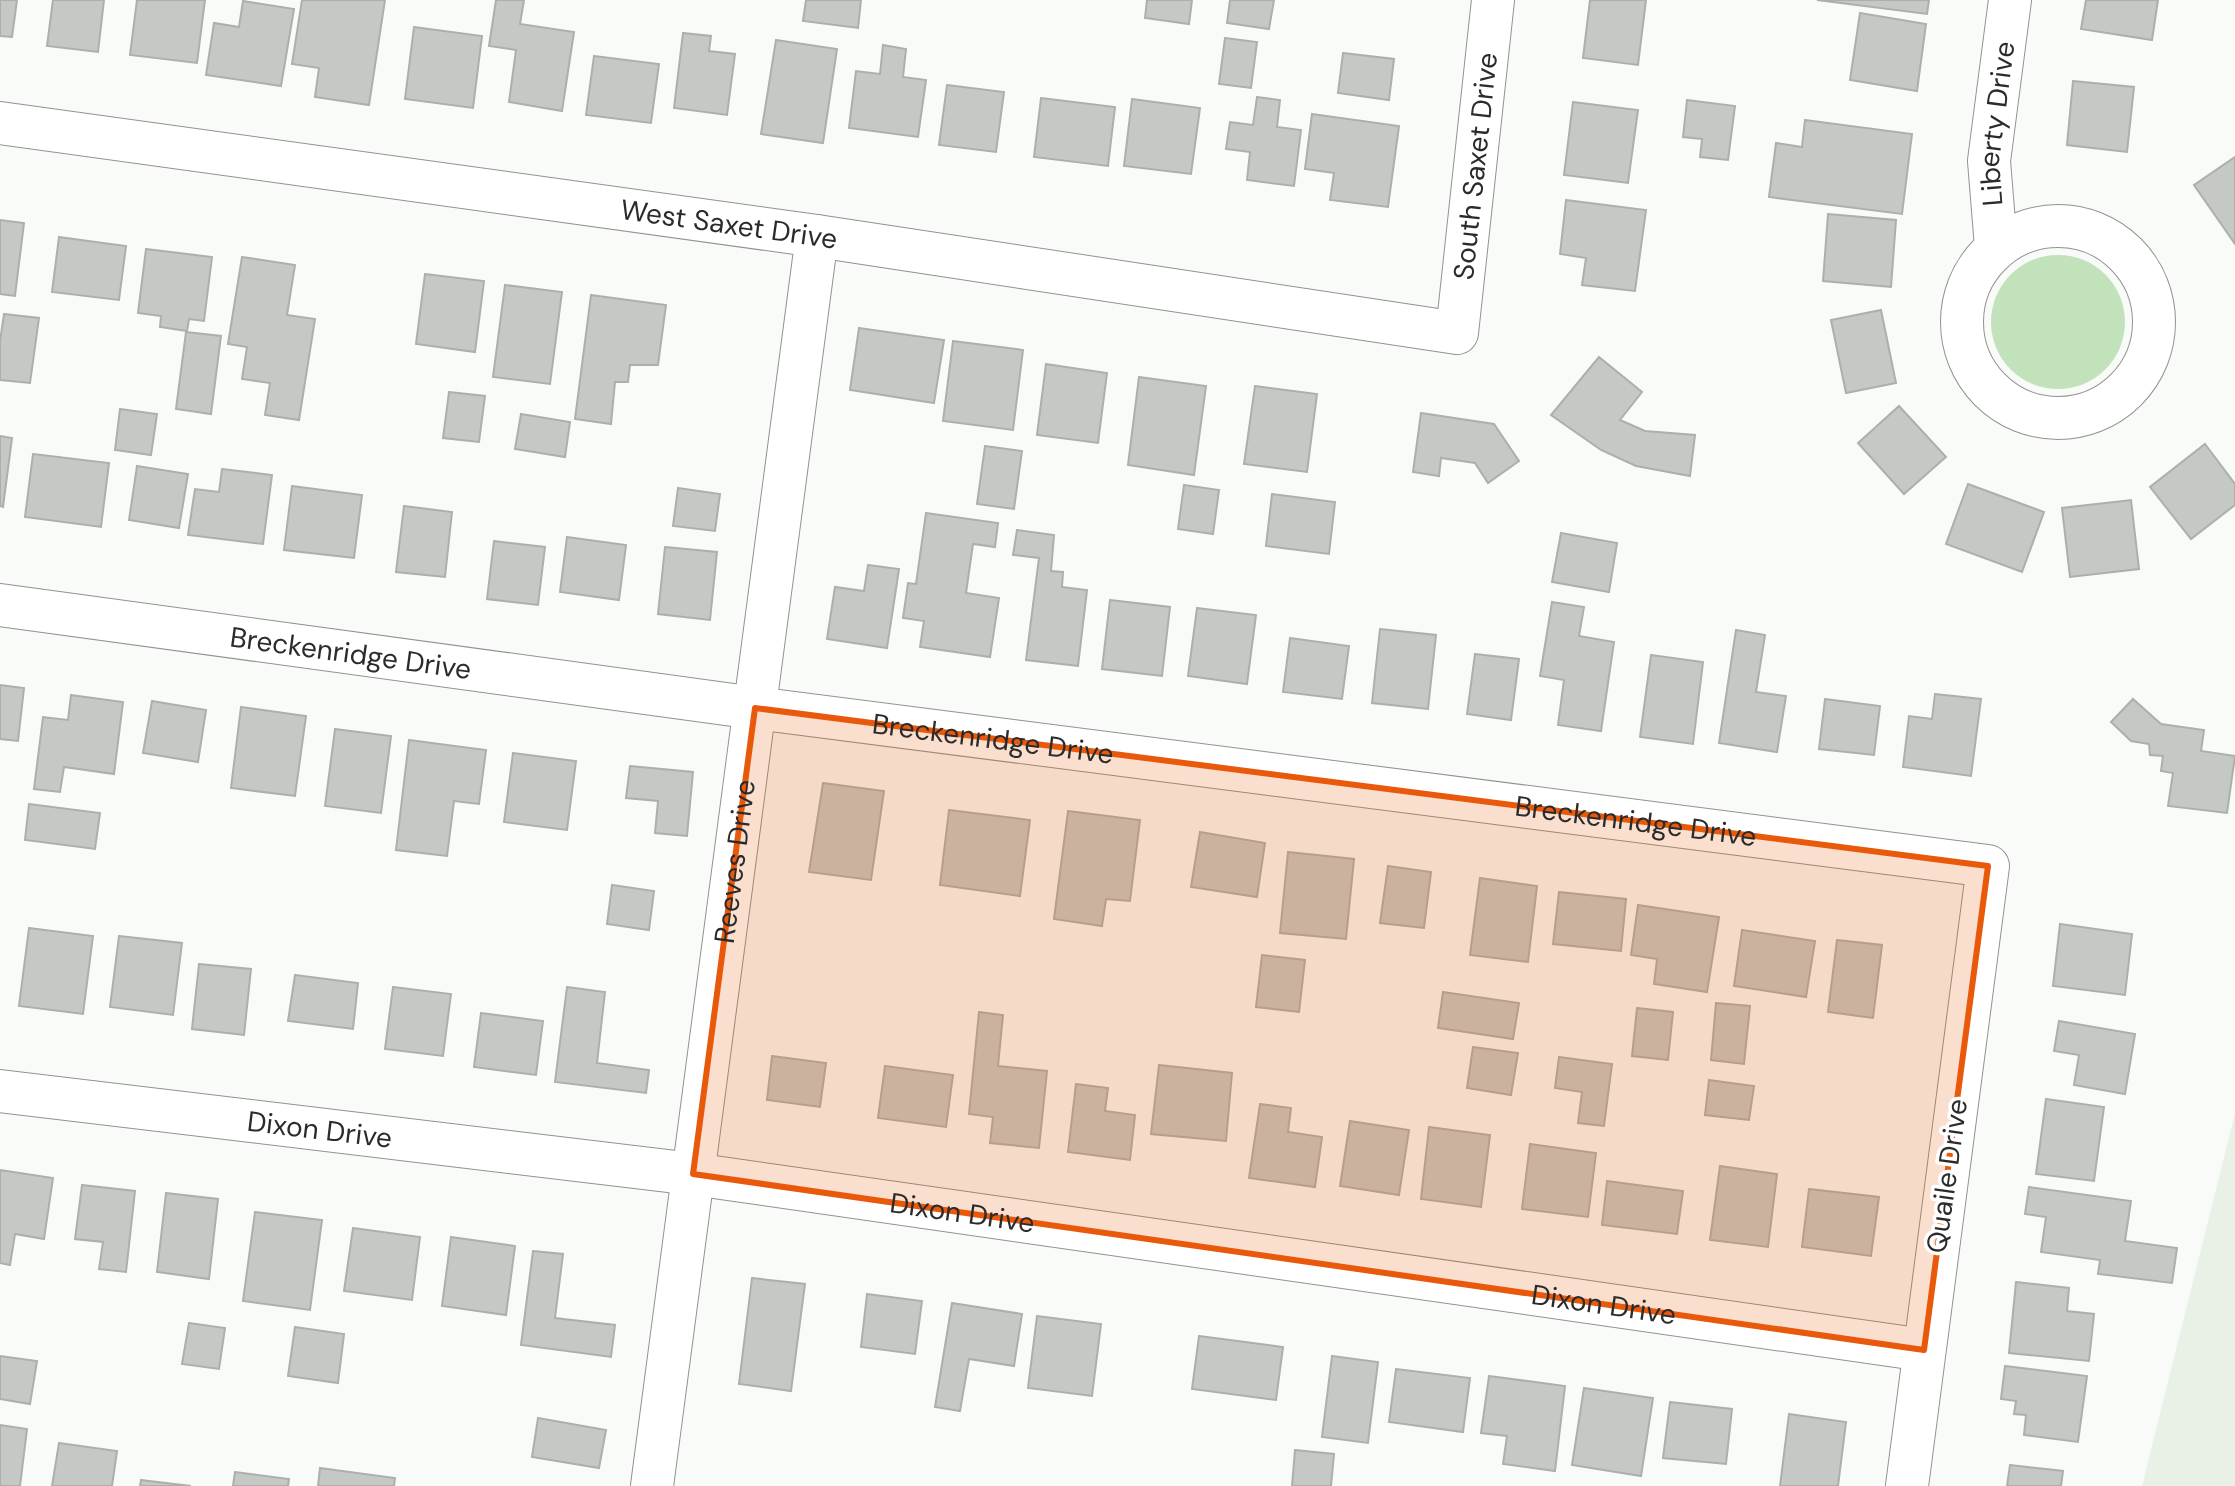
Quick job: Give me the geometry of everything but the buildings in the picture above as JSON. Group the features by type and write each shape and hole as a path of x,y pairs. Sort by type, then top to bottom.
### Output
{"street":[{"name":"South Saxet Drive","path":"1457,333 1493,0"},
{"name":"Liberty Drive","path":"1996,247 1989,161 2010,0"},
{"name":"West Saxet Drive","path":"0,123 817,236 1457,333"},
{"path":"2072,226 2110,239 2139,268 2154,306 2152,346 2134,383 2104,409 2065,419 2025,413 1990,392 1968,358 1961,318 1971,279 1996,247 2032,228 2072,226"},
{"name":"Reeves Drive","path":"652,1486 817,236"},
{"name":"Breckenridge Drive","path":"0,605 755,708 1988,866"},
{"name":"Quaile Drive","path":"1907,1486 1988,866"},
{"name":"Dixon Drive","path":"0,1091 693,1174 1924,1350"}],"highlighted area":[{"path":"755,708 1988,866 1924,1350 693,1174"}],"shaded area":[{"path":"2235,1113 2235,1486 2142,1486"}],"green space":[{"path":"2058,255 2083,261 2105,275 2119,297 2125,322 2119,347 2105,369 2083,383 2058,389 2033,383 2011,369 1997,347 1991,322 1997,297 2011,275 2033,261"}]}
